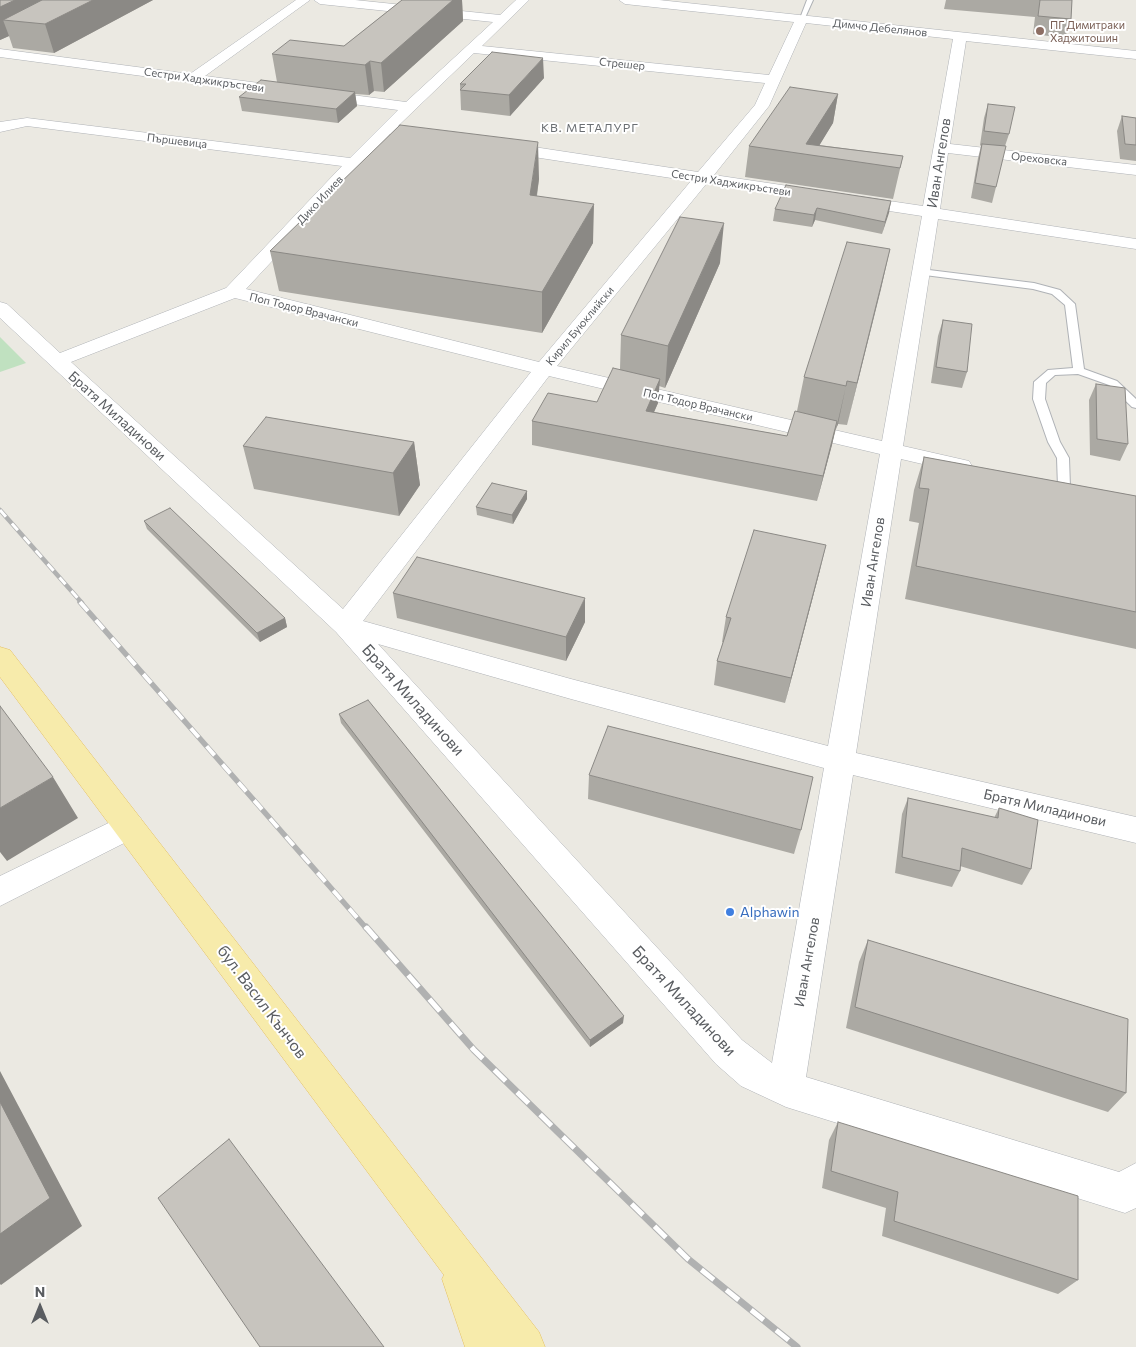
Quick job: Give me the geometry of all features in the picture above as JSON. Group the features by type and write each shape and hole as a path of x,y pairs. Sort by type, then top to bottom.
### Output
{"main road":[{"name":"бул. Васил Кънчов","path":"0,657 524,1347"},
{"path":"454,1254 486,1347"}],"street":[{"path":"193,78 304,0"},
{"path":"320,0 503,19"},
{"name":"Дико Илиев","path":"57,361 233,292 386,129 523,0"},
{"name":"Димчо Дебелянов","path":"625,0 1136,54"},
{"path":"753,14 761,0"},
{"name":"Кирил Буюклийски","path":"345,625 544,369 762,106 801,20"},
{"name":"Иван Ангелов","path":"786,1089 842,761 960,36"},
{"name":"Сестри Хаджикръстеви","path":"3,48 193,78 409,108"},
{"name":"Стрешер","path":"472,49 773,80"},
{"name":"Пършевица","path":"0,127 27,122 355,164"},
{"path":"386,129 443,138"},
{"name":"Сестри Хаджикръстеви","path":"482,144 1136,244"},
{"name":"Ореховска","path":"942,148 1136,170"},
{"name":"Поп Тодор Врачански","path":"233,292 544,369 891,451 978,469"},
{"name":"Братя Миладинови","path":"0,308 345,625 729,1052 754,1072 786,1089 1124,1193 1136,1183"},
{"name":"Братя Миладинови","path":"345,625 572,689 842,761 1136,830"},
{"path":"0,892 129,826"}],"lane":[{"path":"801,20 810,0"},
{"path":"921,272 1034,286 1056,292 1070,304 1079,371"},
{"path":"1064,487 1063,458 1054,442 1039,399 1040,382 1052,372 1079,371 1113,383 1136,405"}],"green space":[{"path":"0,337 26,363 0,372"}],"building":[{"path":"0,0 15,0 0,7"},
{"path":"42,0 93,0 45,24 3,20"},
{"path":"402,0 453,0 381,63 370,61 365,65 272,54 290,40 344,46"},
{"path":"1040,0 1072,0 1071,19 1038,16"},
{"path":"492,52 543,58 509,95 460,90 466,84 460,84"},
{"path":"261,80 355,92 336,109 239,97"},
{"path":"790,87 838,94 806,144 903,156 900,168 749,146"},
{"path":"988,104 1015,107 1009,134 984,131"},
{"path":"1122,116 1136,118 1136,145 1125,144"},
{"path":"400,125 538,142 530,195 594,204 542,292 270,251"},
{"path":"982,144 1006,146 996,187 975,183"},
{"path":"786,185 891,201 885,222 817,208 814,215 775,209"},
{"path":"680,217 724,223 668,346 621,335"},
{"path":"847,242 890,249 857,383 847,381 846,386 804,377"},
{"path":"943,320 972,324 967,372 936,367"},
{"path":"613,368 660,379 646,411 787,436 795,411 837,421 823,476 532,421 548,393 597,402"},
{"path":"1096,384 1125,388 1128,444 1097,439"},
{"path":"266,417 414,442 393,473 243,446"},
{"path":"924,457 1136,496 1136,612 916,566 929,489 919,488"},
{"path":"492,483 527,491 512,515 476,507"},
{"path":"170,508 285,618 257,633 144,521"},
{"path":"754,530 826,545 791,678 717,661 731,618 726,617"},
{"path":"417,557 585,598 566,637 393,593"},
{"path":"368,700 624,1016 590,1040 339,714"},
{"path":"0,706 53,777 0,808"},
{"path":"608,726 813,777 801,830 589,775"},
{"path":"908,798 998,818 999,808 1038,820 1031,869 962,848 960,871 902,857"},
{"path":"868,940 1128,1019 1126,1093 855,1007"},
{"path":"0,1102 50,1198 0,1234"},
{"path":"838,1122 1078,1196 1078,1280 894,1221 898,1192 831,1171"},
{"path":"229,1139 384,1347 260,1347 158,1198"}],"railway":[{"path":"0,510 82,603"},
{"path":"80,602 367,929"},
{"path":"366,927 474,1050 688,1259 797,1347"}],"place":[{"name":"ПГ Димитраки Хаджитошин","path":"1040,31"},
{"name":"Alphawin","path":"730,912"}],"district":[{"name":"КВ. МЕТАЛУРГ","path":"590,128"}]}
